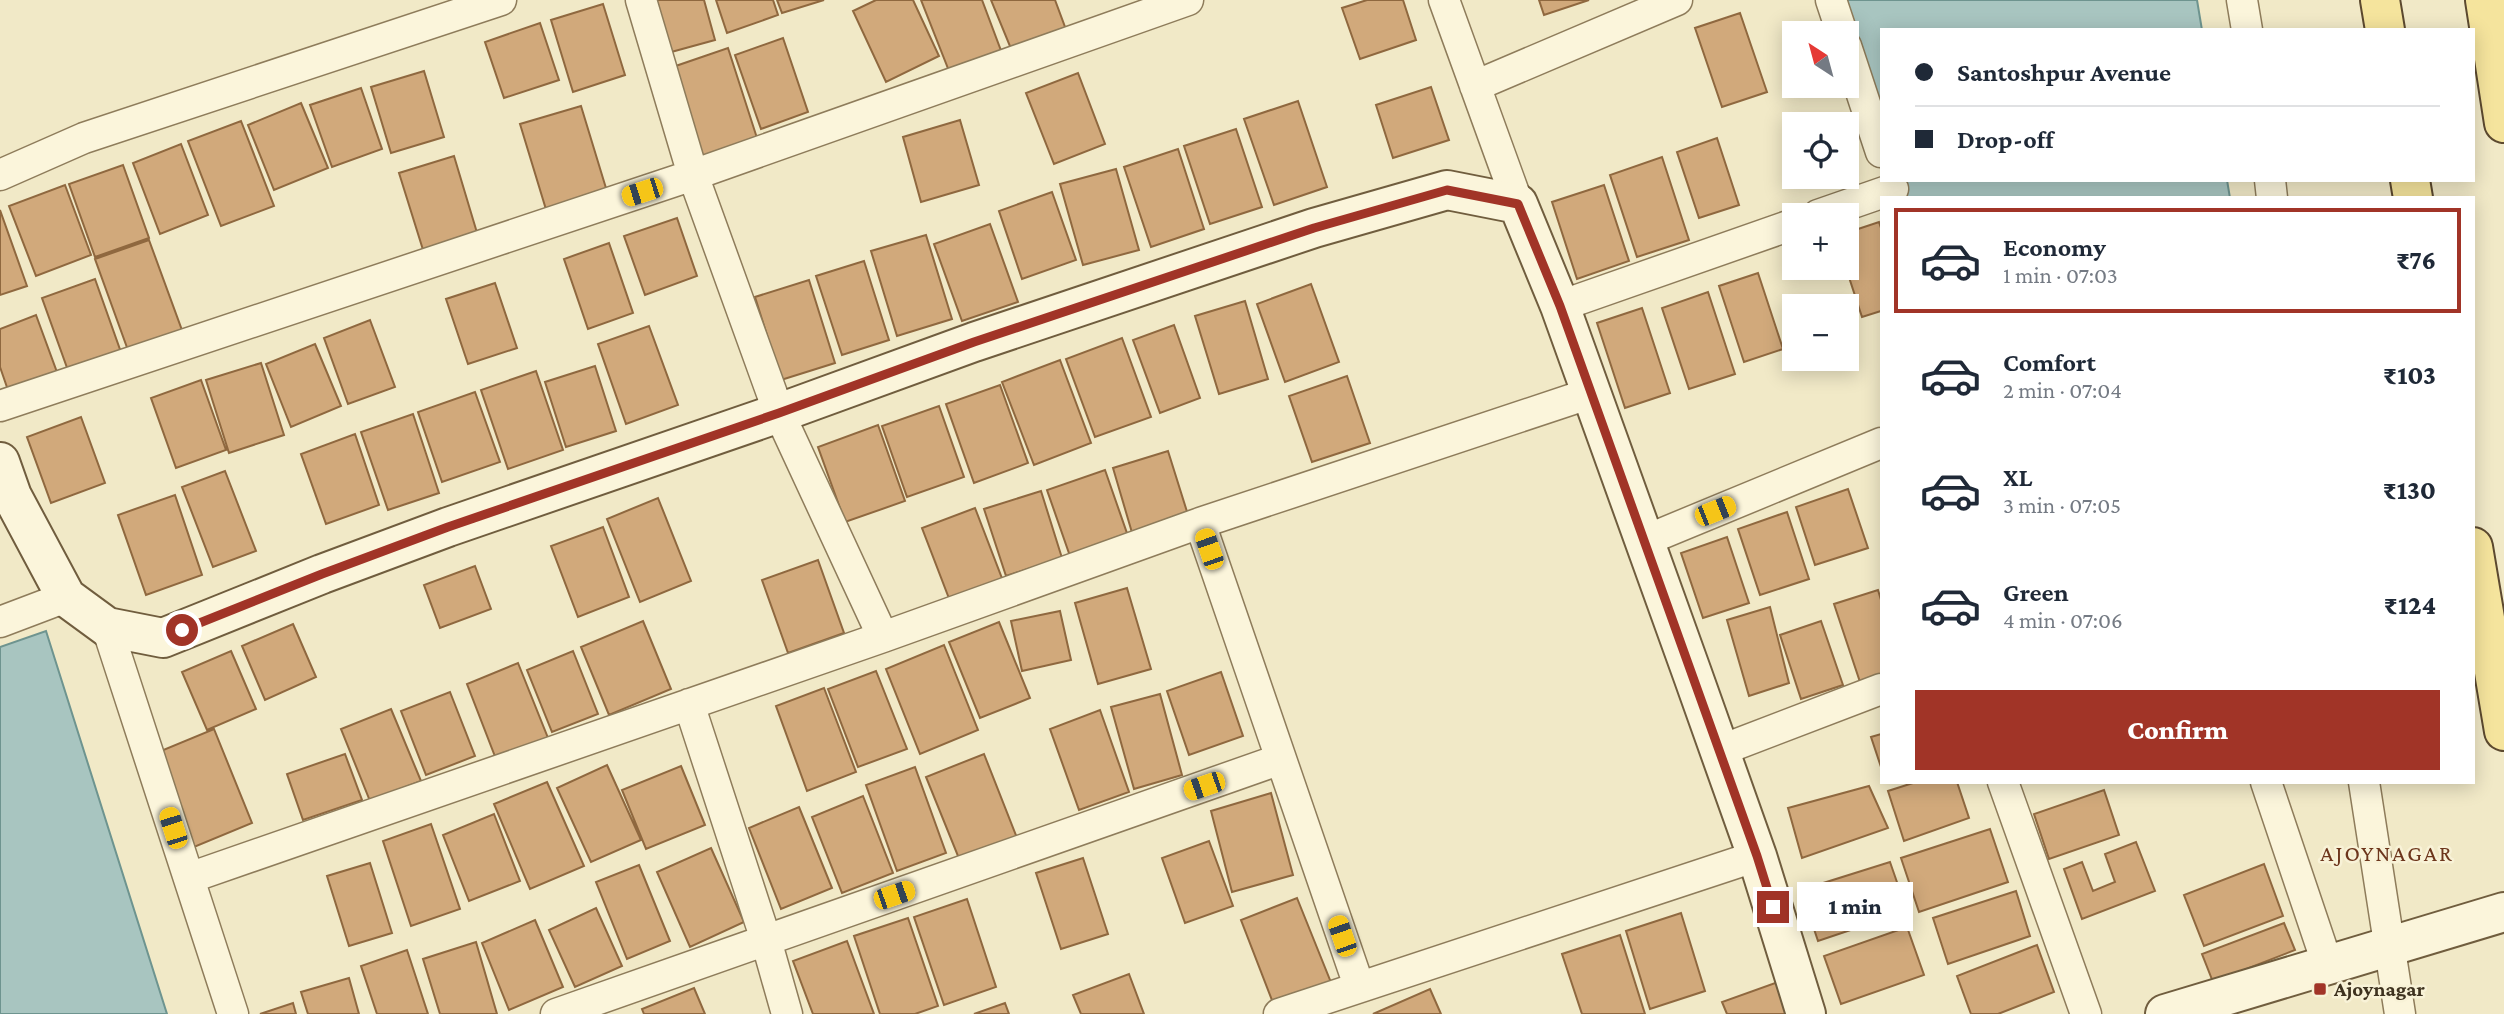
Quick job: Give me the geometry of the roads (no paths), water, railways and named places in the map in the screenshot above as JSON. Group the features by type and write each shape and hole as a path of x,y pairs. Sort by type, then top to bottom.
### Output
{"main road":[{"path":"2380,0 2385,28"},
{"path":"2485,0 2504,123"},
{"path":"0,462 12,496 66,597 107,627 163,638 448,527 779,413 974,342 1314,228 1447,190 1518,204 1560,306 1757,856 1806,1014"},
{"path":"2475,559 2504,731"},
{"path":"2165,1014 2504,912"}],"street":[{"path":"0,175 84,138 501,0"},
{"path":"641,0 693,175 779,413 883,637"},
{"path":"0,406 693,175 1188,0"},
{"path":"1444,0 1518,204"},
{"path":"1475,86 1677,0"},
{"path":"1831,0 1838,21"},
{"path":"2242,0 2247,28"},
{"path":"1859,85 1880,149"},
{"path":"1853,203 1894,189"},
{"path":"1560,306 1782,228"},
{"path":"189,878 883,637 1200,523 1591,393"},
{"path":"1644,541 1880,443"},
{"path":"1200,523 1359,986"},
{"path":"0,622 66,597"},
{"path":"107,627 233,1014"},
{"path":"1719,751 1880,689"},
{"path":"688,704 766,940 787,1014"},
{"path":"556,1014 1281,759"},
{"path":"2004,784 2086,1014"},
{"path":"2267,784 2328,966"},
{"path":"2364,784 2400,1014"},
{"path":"1279,1014 1757,856"}],"water":[{"path":"1829,0 2197,0 2202,28 1880,28 1880,140 1859,82 1859,21 1837,21"},
{"path":"1896,182 2227,182 2230,196 1901,196"},
{"path":"46,631 167,1014 0,1014 0,647"}],"place":[{"name":"Ajoynagar","path":"2320,989"}],"district":[{"name":"AJOYNAGAR","path":"2387,853"}]}
